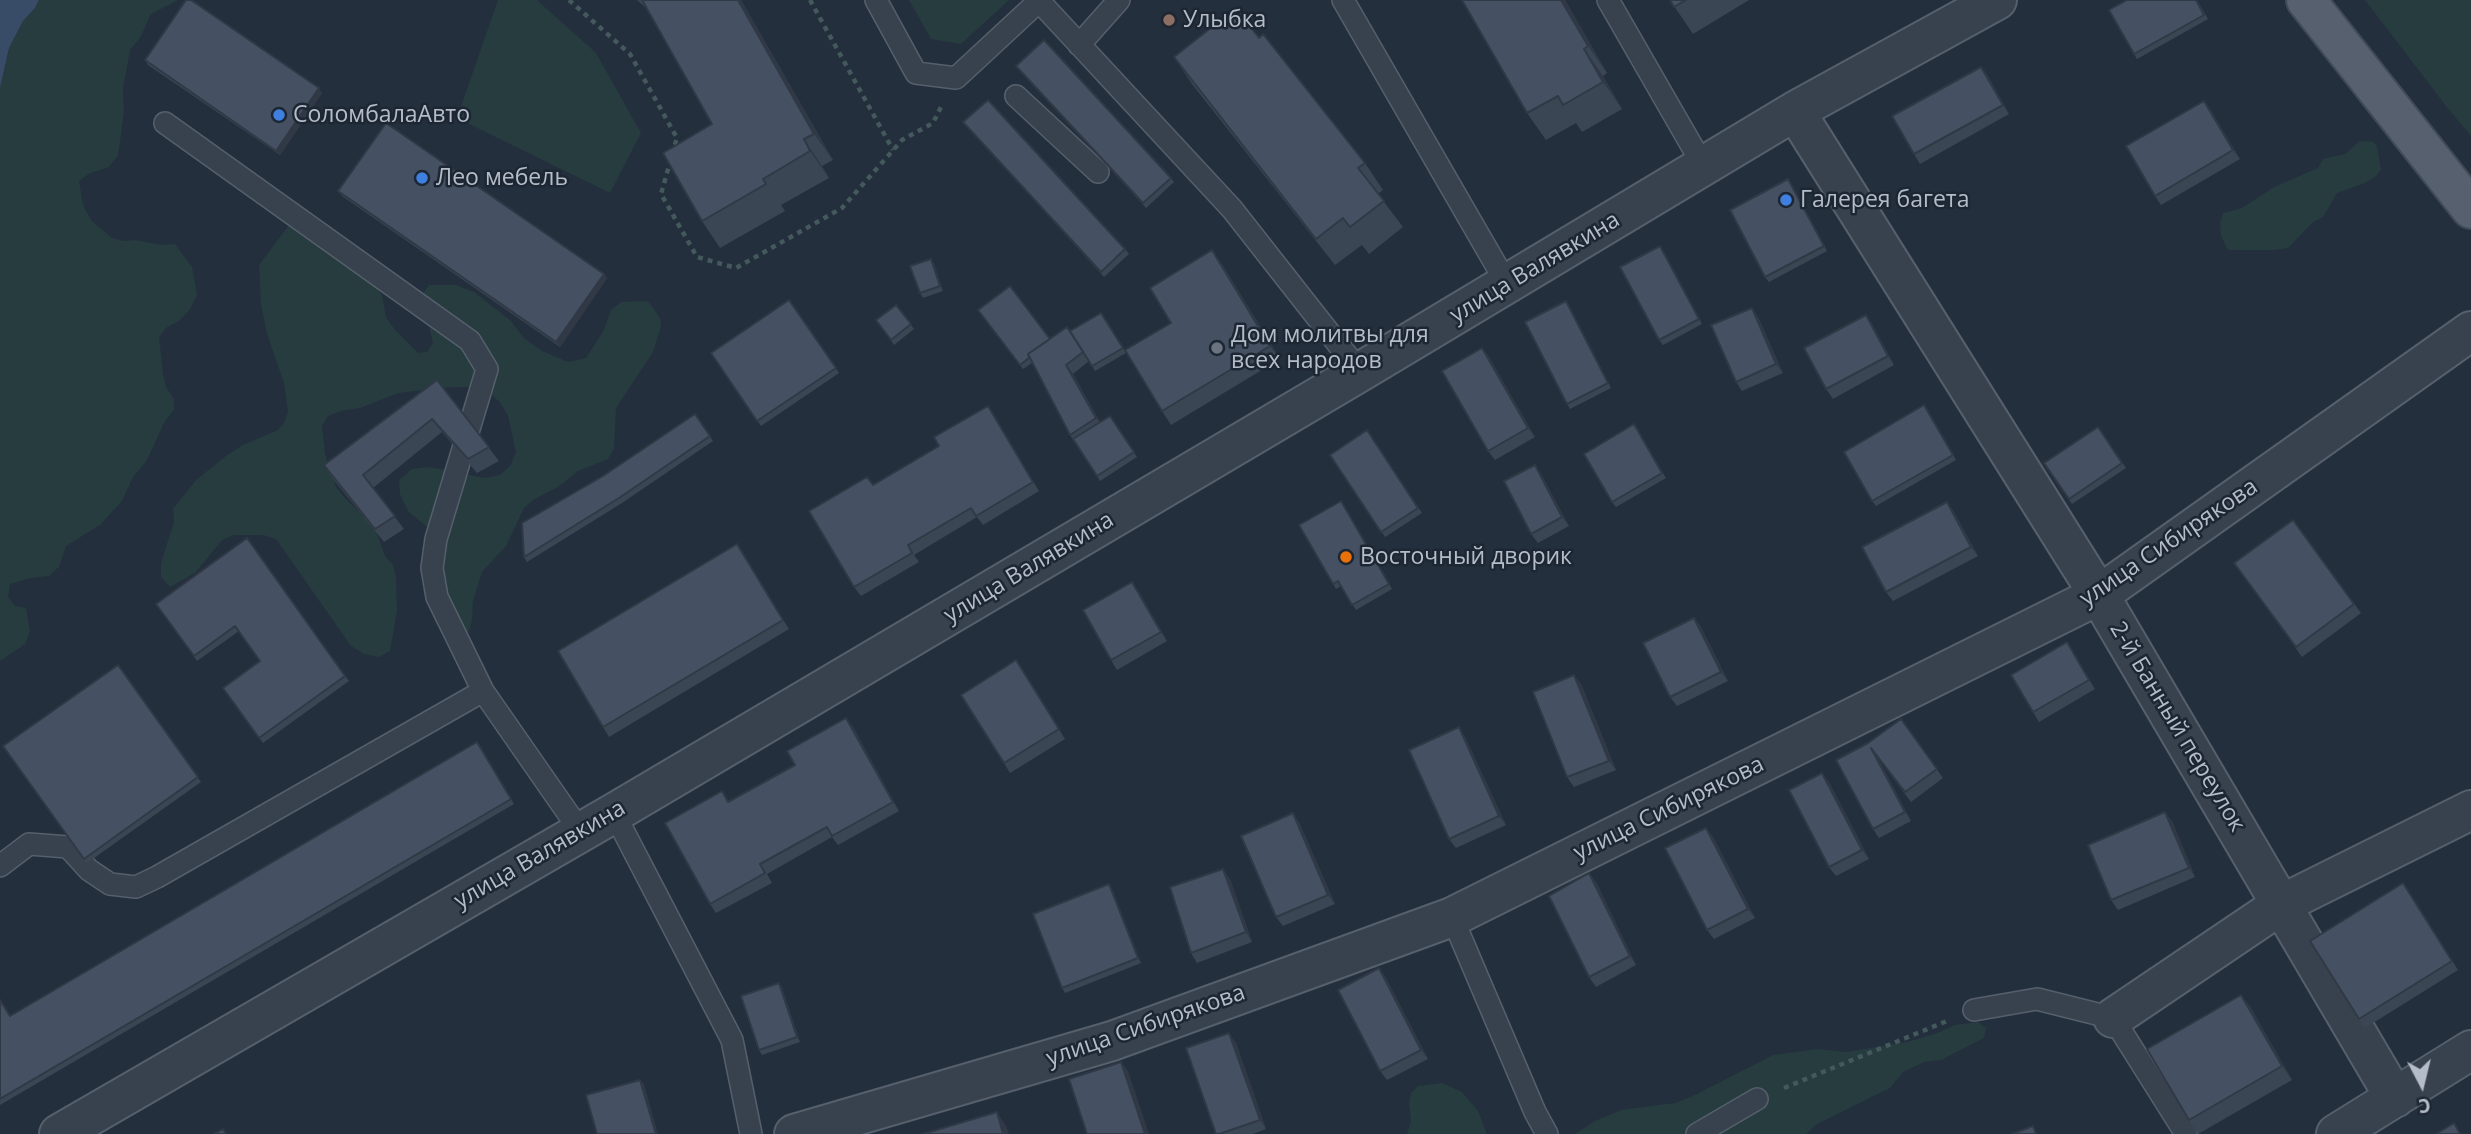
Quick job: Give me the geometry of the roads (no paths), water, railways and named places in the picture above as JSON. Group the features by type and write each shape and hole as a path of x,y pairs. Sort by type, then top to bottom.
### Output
{"main road":[{"path":"2306,0 2471,209"}],"street":[{"name":"улица Валявкина","path":"59,1134 614,813 1795,111 1997,0"},
{"name":"2-й Банный переулок","path":"1795,111 2099,595 2395,1098"},
{"name":"улица Сибирякова","path":"794,1134 1112,1041 1452,917 2099,595 2471,331"},
{"path":"2113,1018 2282,904 2471,810"},
{"path":"2336,1134 2471,1050"}],"lane":[{"path":"876,0 916,73 956,78 1039,1 1232,209 1360,372"},
{"path":"1079,45 1119,0"},
{"path":"1343,0 1507,284"},
{"path":"1608,0 1704,167"},
{"path":"1016,96 1098,172"},
{"path":"164,123 470,341 487,369 436,539 432,568 437,597 483,691 580,832"},
{"path":"0,866 29,844 68,847 89,870 110,884 136,887 483,691"},
{"path":"614,813 732,1041 751,1134"},
{"path":"1452,917 1535,1112 1547,1134"},
{"path":"1974,1010 2037,999 2113,1018 2186,1134"},
{"path":"1697,1134 1757,1099"}],"water":[{"path":"0,0 39,0 23,21 9,48 0,88"}],"place":[{"name":"Улыбка","path":"1169,20"},
{"name":"СоломбалаАвто","path":"279,115"},
{"name":"Лео мебель","path":"422,178"},
{"name":"Галерея багета","path":"1786,200"},
{"name":"Дом молитвы для всех народов","path":"1217,348"},
{"name":"Восточный дворик","path":"1346,557"}]}
